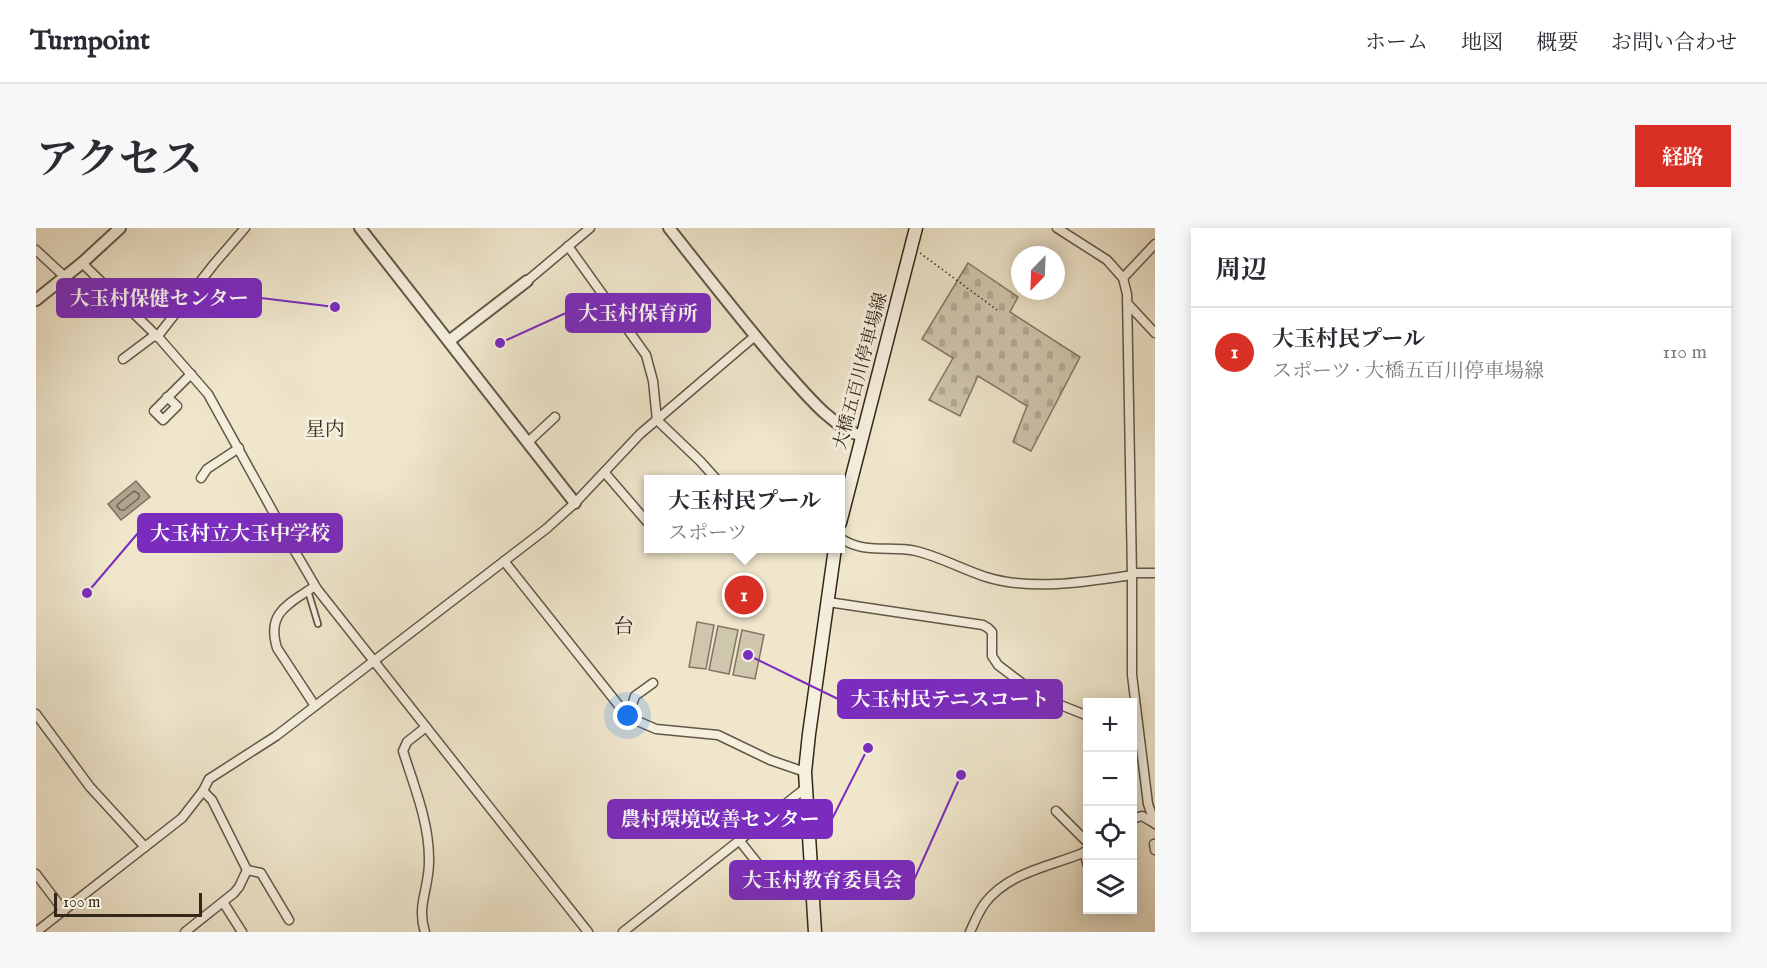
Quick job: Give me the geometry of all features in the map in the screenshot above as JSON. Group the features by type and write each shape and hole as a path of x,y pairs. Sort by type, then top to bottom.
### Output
{"main road":[{"name":"大橋五百川停車場線","path":"845,502 916,228"},
{"path":"815,932 805,772 834,553"}],"street":[{"path":"36,300 82,263 120,228"},
{"path":"123,359 156,336 245,228"},
{"path":"360,228 575,503"},
{"path":"449,341 527,281 590,228"},
{"path":"669,228 755,336 818,407 853,433 861,436"},
{"path":"1057,228 1107,260 1123,278 1128,304 1133,698"},
{"path":"1123,278 1155,244"},
{"path":"568,246 646,354 657,420 713,475"},
{"path":"36,250 64,276"},
{"path":"82,263 156,336 208,394 293,549 312,589 374,662 588,932"},
{"path":"1128,304 1155,333"},
{"path":"36,932 182,818 203,791 209,778 276,736 546,529 605,473 640,434 755,336"},
{"path":"167,397 190,374"},
{"path":"527,443 555,417"},
{"path":"201,478 207,469 239,448"},
{"path":"605,473 644,518"},
{"path":"845,540 859,547 915,551 987,578 1021,585 1045,585 1155,573"},
{"path":"504,561 628,717 656,729 718,735 770,760 805,772"},
{"path":"312,589 283,609 276,617 274,638 277,648 315,706"},
{"path":"828,602 983,625 992,632 992,656 998,664 1023,684 1053,702 1083,714"},
{"path":"628,717 635,696 653,683"},
{"path":"36,714 90,787 145,847"},
{"path":"425,932 421,916 422,902 429,877 430,857 424,816 403,751 407,742 426,727"},
{"path":"1137,731 1142,749 1148,804 1155,823"},
{"path":"623,932 807,787"},
{"path":"185,932 240,887 247,870 212,801 203,791"},
{"path":"1056,811 1083,838"},
{"path":"1137,817 1142,816 1155,823"},
{"path":"739,840 762,869"},
{"path":"970,932 984,904 999,889 1018,877 1083,852"},
{"path":"247,870 261,873 289,920"},
{"path":"36,874 64,910"},
{"path":"223,902 242,932"}],"lane":[{"path":"312,589 318,624"}],"path":[{"path":"912,247 996,310"}],"green space":[{"path":"968,263 1011,292 1011,300 1016,300 1010,312 1080,357 1031,451 1013,442 1027,406 978,376 960,416 929,400 953,358 922,339"},
{"path":"697,622 714,625 706,669 689,667"},
{"path":"718,626 738,630 729,674 709,670"},
{"path":"742,630 764,635 755,679 733,675"}],"water":[{"path":"136,481 150,497 121,520 108,504"}],"place":[{"name":"大玉村保健センター","path":"335,307"},
{"name":"大玉村保育所","path":"500,343"},
{"name":"大玉村立大玉中学校","path":"87,593"},
{"name":"大玉村民プール","path":"744,595"},
{"name":"大玉村民テニスコート","path":"748,655"},
{"name":"農村環境改善センター","path":"868,748"},
{"name":"大玉村教育委員会","path":"961,775"}],"district":[{"name":"星内","path":"325,429"},
{"name":"台","path":"624,626"}]}
